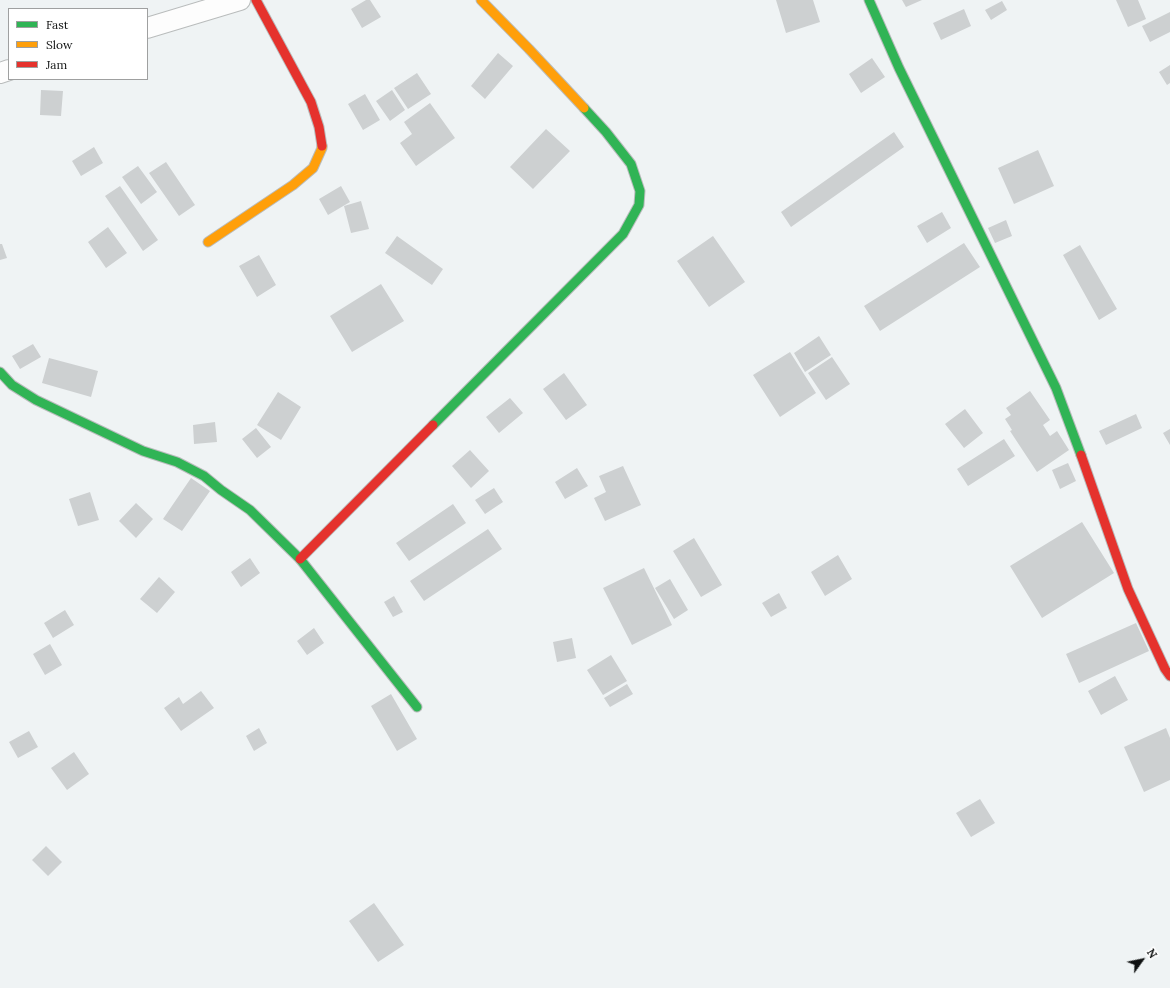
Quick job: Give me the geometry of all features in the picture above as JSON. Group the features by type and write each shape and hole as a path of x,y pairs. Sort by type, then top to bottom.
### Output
{"street":[{"path":"148,28 240,0"},
{"path":"208,242 293,185 313,168 322,148 319,127 311,102 256,0"},
{"path":"300,559 623,234 639,205 640,191 631,164 601,127 530,49 481,0"},
{"path":"869,0 903,75 1056,388 1089,476 1128,589 1165,669 1170,676"},
{"path":"0,372 12,385 36,400 144,451 177,462 204,476 250,510 300,559 417,707"}],"building":[{"path":"366,0 370,0 381,17 362,28 351,9"},
{"path":"776,0 813,0 820,22 786,33"},
{"path":"902,0 922,0 906,7"},
{"path":"1116,0 1138,0 1146,19 1128,27"},
{"path":"1002,1 1007,10 991,20 985,10"},
{"path":"964,9 971,26 941,40 933,23"},
{"path":"1170,12 1170,32 1150,42 1142,26"},
{"path":"498,53 513,66 485,99 471,86"},
{"path":"872,58 885,77 861,93 849,74"},
{"path":"1170,65 1170,83 1167,85 1159,72"},
{"path":"417,73 431,94 408,109 394,88"},
{"path":"41,90 63,91 61,116 40,115"},
{"path":"392,90 405,110 390,121 376,101"},
{"path":"365,94 380,120 363,130 348,104"},
{"path":"430,103 455,138 416,166 400,143 412,134 404,122"},
{"path":"546,129 570,151 533,189 510,167"},
{"path":"894,132 904,147 791,227 781,212"},
{"path":"94,147 103,163 81,176 72,161"},
{"path":"1038,150 1054,186 1014,204 998,168"},
{"path":"166,162 195,205 179,216 149,173"},
{"path":"138,166 157,192 141,204 122,177"},
{"path":"120,186 158,240 143,251 105,196"},
{"path":"341,186 350,202 328,215 319,199"},
{"path":"361,201 369,229 351,233 344,206"},
{"path":"942,212 951,228 927,243 917,226"},
{"path":"1006,220 1012,236 995,243 988,228"},
{"path":"108,227 127,253 106,268 88,242"},
{"path":"397,236 443,269 432,285 385,253"},
{"path":"713,236 745,282 709,307 677,261"},
{"path":"964,243 980,267 880,331 864,306"},
{"path":"0,244 2,244 7,258 0,260"},
{"path":"1080,245 1117,309 1099,320 1063,255"},
{"path":"259,255 276,285 257,297 239,266"},
{"path":"381,284 404,321 352,352 330,316"},
{"path":"819,336 831,355 805,372 794,353"},
{"path":"33,344 41,357 20,369 12,356"},
{"path":"790,352 816,393 780,417 753,375"},
{"path":"832,357 850,384 826,400 808,373"},
{"path":"49,358 98,371 91,397 42,383"},
{"path":"564,373 587,405 566,420 543,389"},
{"path":"1030,391 1050,420 1043,425 1050,436 1057,431 1069,450 1037,472 1010,431 1012,430 1005,419 1011,415 1006,408"},
{"path":"278,392 301,407 281,440 257,425"},
{"path":"510,398 523,413 499,433 486,417"},
{"path":"965,409 983,433 964,448 945,424"},
{"path":"1136,414 1142,428 1106,445 1099,431"},
{"path":"215,422 217,442 194,444 193,425"},
{"path":"256,428 271,447 257,458 242,439"},
{"path":"1170,429 1170,445 1163,433"},
{"path":"1004,439 1015,456 968,486 957,469"},
{"path":"470,450 489,471 471,488 452,466"},
{"path":"1068,463 1076,481 1060,489 1052,470"},
{"path":"623,466 641,505 605,521 594,498 606,492 599,476"},
{"path":"577,468 588,486 565,499 555,482"},
{"path":"191,478 210,491 182,531 163,519"},
{"path":"494,488 503,502 485,514 475,500"},
{"path":"90,492 99,520 78,526 69,499"},
{"path":"136,503 153,519 136,538 119,521"},
{"path":"453,504 466,523 409,561 396,543"},
{"path":"1082,522 1114,573 1042,618 1010,566"},
{"path":"488,529 502,549 424,601 410,581"},
{"path":"694,538 722,585 701,597 673,551"},
{"path":"838,555 852,579 825,596 811,572"},
{"path":"250,558 260,573 241,587 231,572"},
{"path":"644,568 672,625 632,645 603,588"},
{"path":"159,577 175,592 157,613 140,599"},
{"path":"670,579 688,610 674,619 655,588"},
{"path":"779,593 787,608 771,617 762,603"},
{"path":"394,596 403,612 393,617 384,602"},
{"path":"65,610 74,625 53,638 44,623"},
{"path":"1136,623 1149,651 1079,683 1066,654"},
{"path":"314,628 324,643 307,655 297,641"},
{"path":"572,638 576,658 557,662 553,642"},
{"path":"50,644 62,665 45,675 33,654"},
{"path":"611,655 627,681 603,695 587,670"},
{"path":"1115,676 1128,700 1101,715 1088,691"},
{"path":"627,684 633,694 610,707 604,698"},
{"path":"201,691 214,708 181,731 164,708 179,697 183,704"},
{"path":"391,694 417,739 397,751 371,706"},
{"path":"259,728 267,743 254,751 246,736"},
{"path":"1166,728 1170,738 1170,780 1144,792 1124,747"},
{"path":"29,731 38,747 18,758 9,742"},
{"path":"74,752 89,774 67,790 51,768"},
{"path":"980,799 995,823 971,837 956,813"},
{"path":"46,846 62,862 48,876 32,860"},
{"path":"374,903 404,945 378,962 349,921"}],"traffic: fast":[{"path":"869,0 899,68 1056,388 1081,455"},
{"path":"433,425 623,234 639,205 640,191 631,164 606,132 584,108"},
{"path":"0,372 12,385 36,400 143,451 177,462 204,476 250,510 300,559 417,707"}],"traffic: slow":[{"path":"481,0 584,108"},
{"path":"208,242 293,185 313,168 322,146"}],"traffic: jam":[{"path":"256,0 311,102 319,127 322,146"},
{"path":"300,559 433,425"},
{"path":"1081,455 1128,589 1165,669 1170,676"}]}
